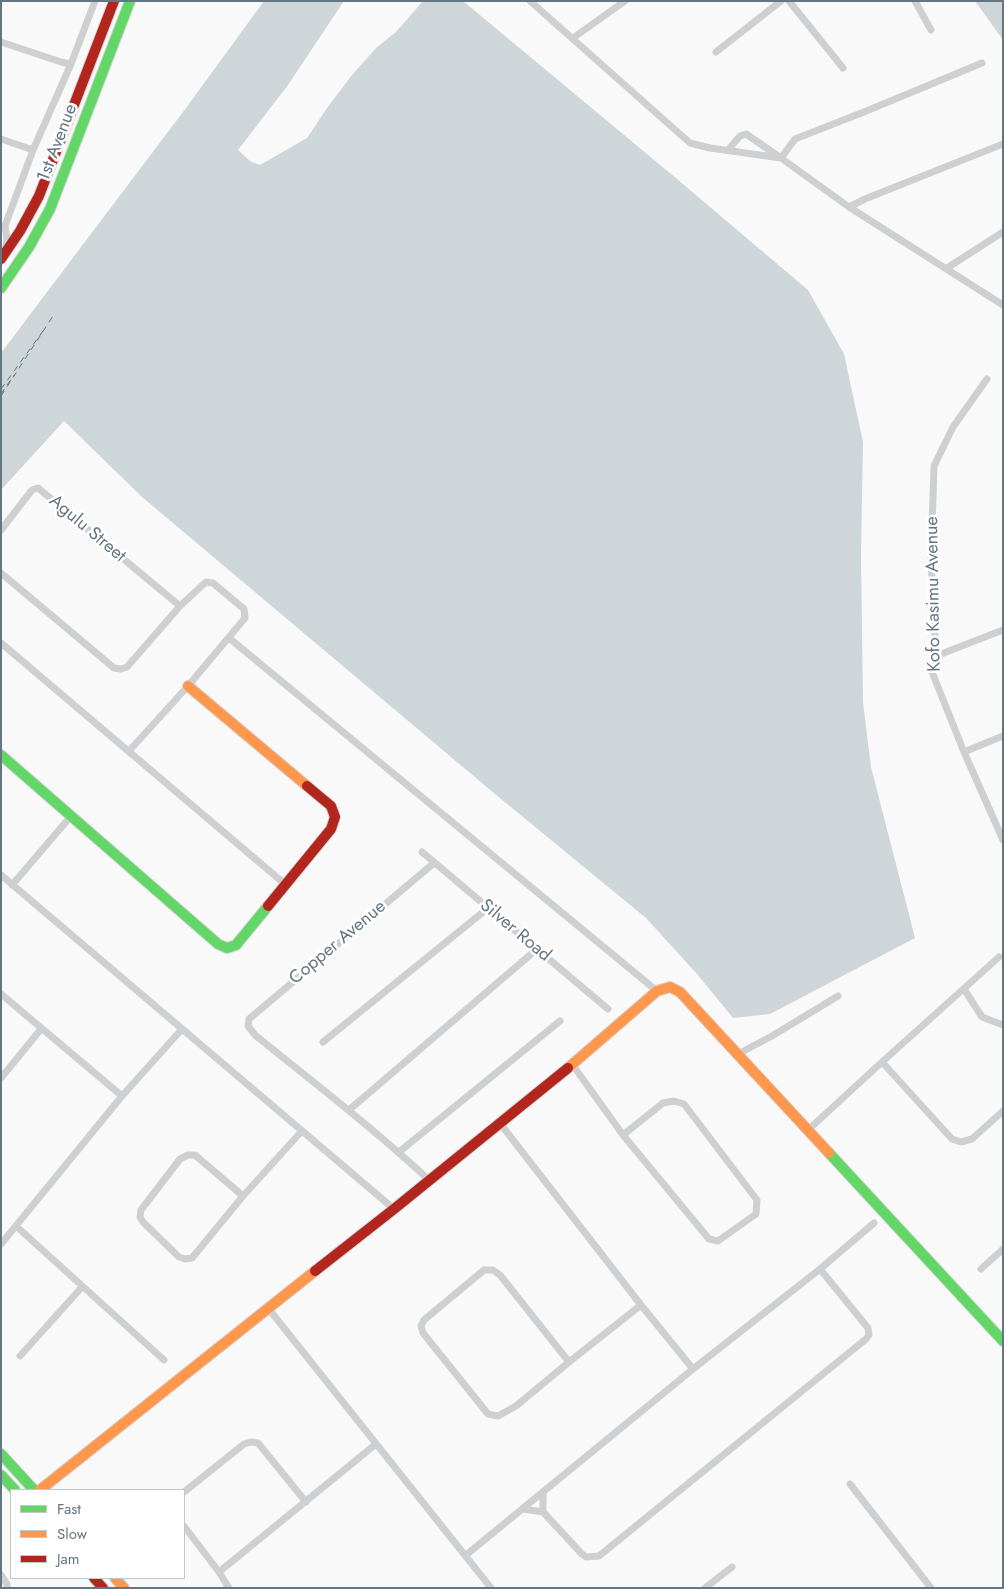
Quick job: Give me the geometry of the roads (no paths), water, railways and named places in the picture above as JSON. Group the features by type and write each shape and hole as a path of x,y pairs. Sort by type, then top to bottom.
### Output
{"street":[{"path":"4,255 8,239 3,225 33,150 71,64 95,1"},
{"name":"1st Avenue","path":"4,255 20,231 39,196 114,1"},
{"name":"1st Avenue","path":"1,288 29,246 50,208 68,167 130,1"},
{"path":"530,1 690,143 781,158"},
{"path":"573,38 625,1"},
{"path":"716,52 781,1"},
{"path":"789,1 843,68"},
{"path":"915,1 930,30"},
{"path":"1,42 71,64"},
{"path":"781,158 795,139 982,63"},
{"path":"728,150 740,136 746,134 849,207 1003,305"},
{"path":"1,139 33,150"},
{"path":"849,207 1003,144"},
{"path":"946,268 1003,232"},
{"name":"Kofo Kasimu Avenue","path":"987,379 953,427 934,466 931,559 936,656 932,672 964,752 968,757 1003,840"},
{"name":"Agulu Street","path":"1,530 32,490 38,488 180,606"},
{"path":"1,573 114,668 120,670 127,667 180,606 206,582 213,583 244,609 245,618 229,638 129,750"},
{"path":"936,656 1003,630"},
{"path":"229,638 658,991"},
{"path":"1,643 286,885"},
{"path":"1,756 218,944 227,948 236,945 331,829 335,817 331,806 188,686"},
{"path":"964,752 1003,736"},
{"path":"12,885 71,816"},
{"name":"Silver Road","path":"422,852 608,1009"},
{"name":"Copper Avenue","path":"349,1110 254,1034 248,1026 249,1018 434,863"},
{"path":"1,876 394,1209"},
{"path":"324,1042 488,908"},
{"path":"429,1180 349,1110 537,949"},
{"path":"808,1130 999,957"},
{"path":"41,1489 394,1209 572,1064 658,991 670,988 680,992 1003,1341"},
{"path":"964,989 982,1017 1003,1025"},
{"path":"1,994 122,1096"},
{"path":"738,1054 838,996"},
{"path":"399,1152 560,1021"},
{"path":"1,1078 42,1029"},
{"path":"1,1244 122,1096 182,1029"},
{"path":"882,1062 952,1139 961,1142 972,1139 1003,1111"},
{"path":"572,1064 623,1135 709,1239 718,1241 756,1214 758,1200 684,1104 674,1101 663,1103 623,1135"},
{"path":"499,1122 641,1306 693,1369"},
{"path":"242,1196 195,1155 188,1155 180,1159 141,1210 140,1217 179,1257 185,1259 192,1258 242,1196 301,1132"},
{"path":"466,1555 693,1369 820,1269 874,1223"},
{"path":"16,1226 164,1360"},
{"path":"981,1269 1003,1249"},
{"path":"523,1509 543,1512 582,1554 586,1557 599,1556 866,1340 869,1335 868,1328 820,1269"},
{"path":"569,1362 500,1275 493,1270 484,1270 424,1320 421,1326 423,1333 488,1414 498,1416 516,1406 641,1306"},
{"path":"20,1356 82,1287"},
{"path":"268,1308 491,1588"},
{"path":"185,1491 244,1444 251,1442 258,1443 306,1502"},
{"path":"219,1572 376,1444"},
{"path":"1,1454 33,1489"},
{"path":"1,1475 14,1489"},
{"path":"850,1484 930,1588"},
{"path":"543,1493 543,1512"},
{"path":"185,1527 229,1588"},
{"path":"704,1588 732,1566"},
{"path":"1,1575 7,1584 7,1588"}]}
